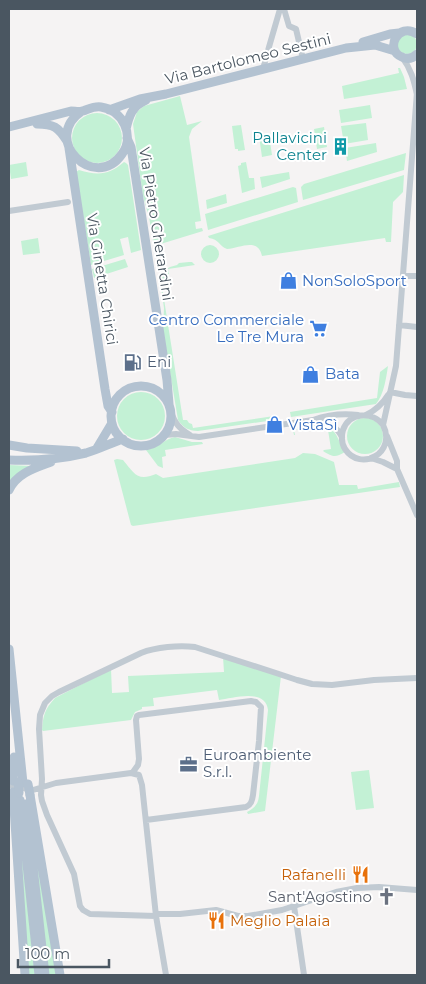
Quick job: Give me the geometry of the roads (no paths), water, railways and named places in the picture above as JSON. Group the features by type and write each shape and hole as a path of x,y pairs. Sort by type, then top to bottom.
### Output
{"main road":[{"path":"399,54 394,42 396,37 417,26"},
{"path":"346,48 390,34 412,31 417,34"},
{"path":"346,48 375,45 409,58 417,54"},
{"name":"Via Bartolomeo Sestini","path":"157,96 346,48"},
{"path":"109,110 135,100 157,96"},
{"path":"24,124 47,124 54,126 61,131 74,157 89,166 100,167 110,164 120,157 125,148 129,116 135,108 142,102 157,96"},
{"path":"9,127 71,111 82,111 95,107 115,113 122,119 127,134"},
{"path":"68,145 67,133 70,124 82,111"},
{"name":"Via Pietro Gherardini","path":"127,134 131,147 170,408"},
{"name":"Via Ginetta Chirici","path":"68,145 105,389 108,406 112,412"},
{"path":"145,386 155,389 163,396 170,408 170,426 165,435 154,443 144,446 135,445 123,439 116,432 112,422 115,402 121,394 134,387 145,386"},
{"path":"97,448 112,422"},
{"path":"9,490 15,480 26,472 62,458 87,452 123,439"},
{"path":"9,445 87,452"},
{"path":"9,460 62,458"},
{"path":"9,649 17,757 39,975"},
{"path":"9,701 20,788 25,975"},
{"path":"20,788 31,838 45,975"},
{"path":"20,788 60,975"}],"street":[{"path":"263,69 280,9"},
{"path":"284,9 290,28 296,29 303,59"},
{"path":"383,425 395,372 416,117 417,93 413,75 399,54"},
{"path":"9,211 68,202 74,186"},
{"path":"68,202 80,221"},
{"path":"403,276 417,276"},
{"path":"399,325 417,327"},
{"path":"390,392 417,396"},
{"path":"390,392 381,406 348,422 343,430 342,437 344,447 350,455 360,459 371,458 397,469"},
{"path":"170,408 177,425 194,437"},
{"path":"165,435 176,434 205,437 346,414 376,418 383,425 397,461 397,469 417,516"},
{"path":"313,420 329,424 342,437"},
{"path":"371,458 382,452 387,436"},
{"path":"417,678 318,685 296,680 195,647 174,647 146,651 59,692 52,696 45,704 39,722 41,795 74,874 79,904 81,908 90,914 156,915 216,910 238,916 248,916 282,910 336,892 362,887 379,886 417,890"},
{"path":"133,772 140,759 137,716 254,701 261,707 252,798 249,806 146,820"},
{"path":"20,788 33,790 56,783 133,772 139,775 146,820 156,915 166,975"},
{"path":"294,906 304,975"}],"place":[{"name":"Pallavicini Center","path":"341,147"},
{"name":"NonSoloSport","path":"288,281"},
{"name":"Centro Commerciale Le Tre Mura","path":"318,329"},
{"name":"Eni","path":"133,362"},
{"name":"Bata","path":"311,374"},
{"name":"VistaSì","path":"274,425"},
{"name":"Euroambiente S.r.l.","path":"189,764"},
{"name":"Rafanelli","path":"360,875"},
{"name":"Sant'Agostino","path":"386,897"},
{"name":"Meglio Palaia","path":"216,921"}]}
